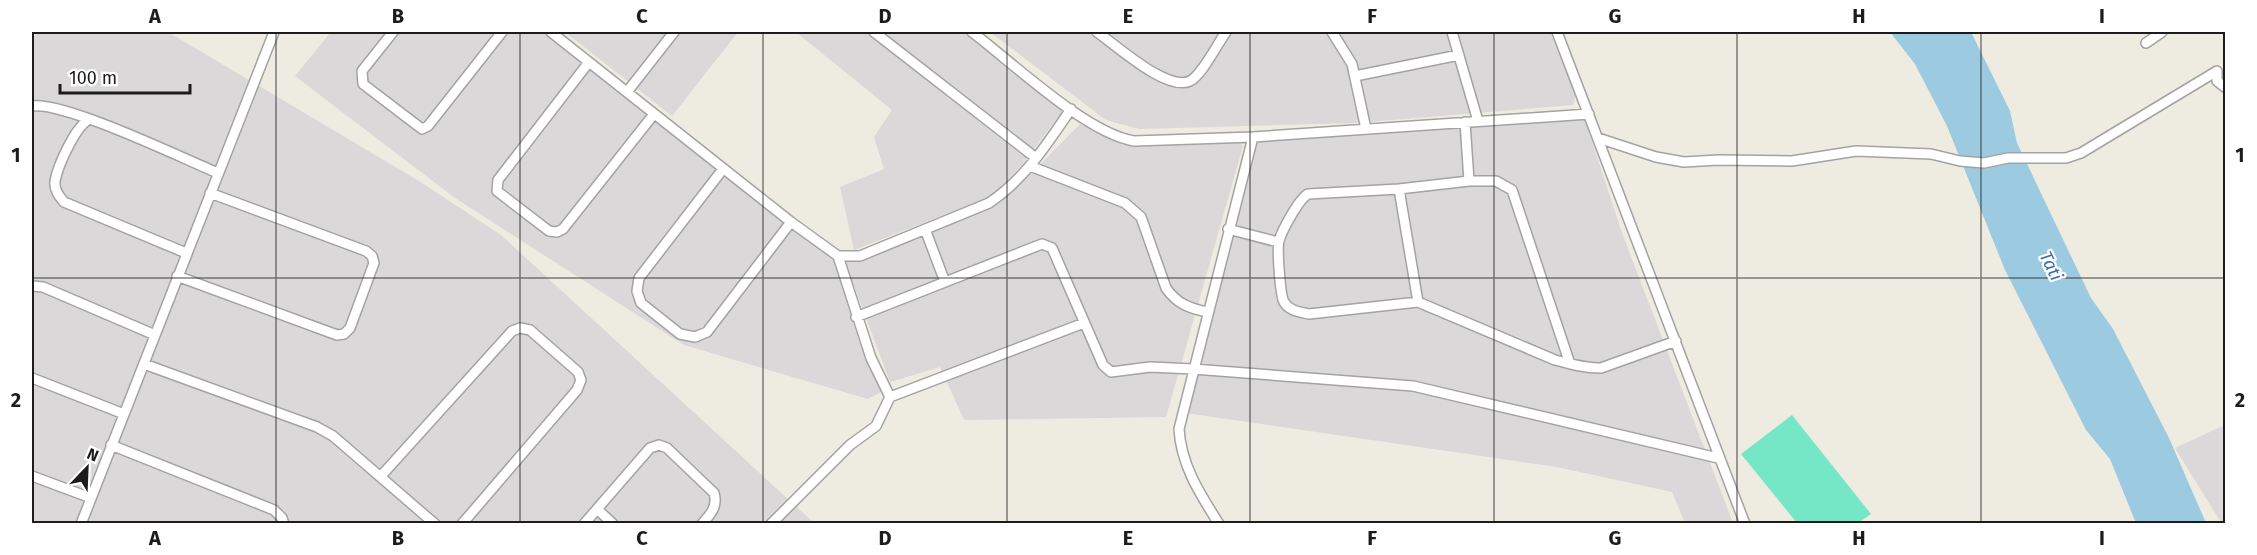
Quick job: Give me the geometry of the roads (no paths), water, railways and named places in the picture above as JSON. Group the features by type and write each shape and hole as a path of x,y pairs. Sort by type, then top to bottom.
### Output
{"street":[{"path":"81,524 274,32"},
{"path":"393,32 362,71 361,78 363,84 422,129 428,126 502,32"},
{"path":"627,92 674,32"},
{"path":"874,32 1036,158"},
{"path":"972,32 1071,109 1106,133 1134,141 1253,136 1589,114"},
{"path":"1097,32 1162,78 1182,82 1197,75 1226,32"},
{"path":"1332,32 1346,52 1355,76 1366,129"},
{"path":"1452,32 1478,121"},
{"path":"1557,32 1745,524"},
{"path":"2146,43 2162,32"},
{"path":"557,33 589,62 723,169 838,256 860,256 989,203 1004,193 1030,166 1071,109"},
{"path":"1355,76 1459,55"},
{"path":"589,62 498,180 497,191 549,231 557,232 563,229 654,114"},
{"path":"1598,138 1656,157 1684,162 1792,161 1856,151 1931,154 1960,161 1984,163 2008,158 2066,158 2081,153 2217,70 2217,81 2226,88"},
{"path":"32,106 39,105 88,120 218,173"},
{"path":"88,120 76,129 55,182 56,194 64,202 186,254"},
{"path":"1466,122 1469,181"},
{"path":"1219,524 1192,480 1180,451 1179,429 1253,136"},
{"path":"1030,166 1125,203 1135,210 1140,217 1166,288 1172,296 1188,307 1207,312"},
{"path":"723,169 639,278 637,291 641,303 672,328 680,334 695,337 706,332 791,222"},
{"path":"1570,364 1512,190 1497,181 1469,181 1399,189 1308,194 1300,201 1278,242 1284,303 1294,311 1309,314 1418,302 1570,364 1600,368 1676,342"},
{"path":"1399,189 1418,302"},
{"path":"177,276 337,335 344,334 350,328 374,263 372,256 366,251 210,193"},
{"path":"926,229 945,282"},
{"path":"1228,230 1278,242"},
{"path":"856,317 1042,244 1052,248 1103,364 1111,372 1150,367 1413,386 1718,458"},
{"path":"838,256 871,358 890,397"},
{"path":"32,286 43,287 154,335"},
{"path":"771,524 850,445 880,422 890,397 1084,323"},
{"path":"381,476 512,331 520,328 530,330 578,372 580,380 577,390 462,524"},
{"path":"144,363 317,428 348,447 435,524"},
{"path":"32,378 124,414"},
{"path":"111,445 274,510 282,518 284,524"},
{"path":"584,524 650,448 659,445 667,448 714,493 716,500 713,512 702,524"},
{"path":"32,476 91,498"},
{"path":"597,509 613,524"}],"water":[{"name":"Tati","path":"1890,32 1971,32 2010,111 2017,143 2091,298 2113,329 2169,438 2206,523 2136,523 2110,459 2086,430 2005,270 1947,126 1915,64"}]}
